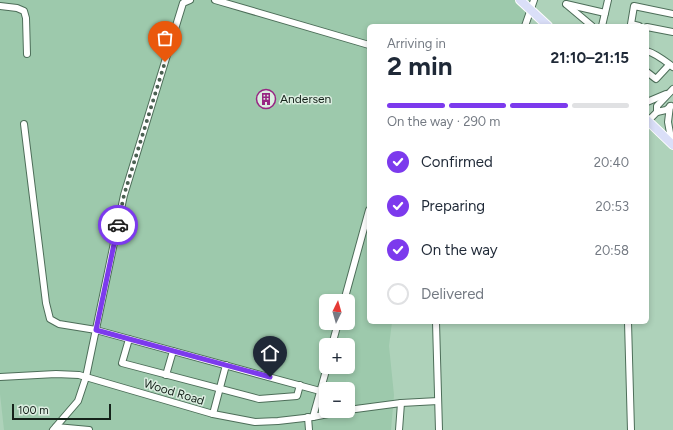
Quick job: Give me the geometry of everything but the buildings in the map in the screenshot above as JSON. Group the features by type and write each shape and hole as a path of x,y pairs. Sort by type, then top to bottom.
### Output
{"main road":[{"path":"520,0 546,24"},
{"path":"649,123 672,144"}],"street":[{"path":"54,429 78,401 86,377 124,195 183,3 190,0"},
{"path":"215,0 367,44"},
{"path":"526,24 534,0"},
{"path":"602,24 608,0"},
{"path":"566,2 605,13"},
{"path":"566,2 590,24"},
{"path":"0,6 17,8 24,11 26,18 27,54"},
{"path":"631,24 634,6 673,14"},
{"path":"649,28 673,32"},
{"path":"649,53 657,56 671,66 656,79 649,74"},
{"path":"649,101 671,91"},
{"path":"657,112 657,106 671,91"},
{"path":"649,119 657,112 666,110 672,104"},
{"path":"672,104 668,122 672,144"},
{"path":"24,124 46,303 50,319 59,324 96,330 319,391"},
{"path":"346,294 367,217"},
{"path":"436,324 439,430"},
{"path":"628,324 631,430"},
{"path":"129,339 122,363 166,375 259,399 297,396 300,385"},
{"path":"166,375 173,351"},
{"path":"213,414 226,366"},
{"name":"Wood Road","path":"0,377 56,374 79,375 225,418 255,422 278,421 319,416"},
{"path":"309,430 311,417 319,394"},
{"path":"355,409 401,403 438,401"},
{"path":"399,430 401,403"},
{"path":"54,429 89,430"}],"shaded area":[{"path":"0,0 534,0 526,24 367,24 367,324 392,324 389,346 394,395 391,430 4,430 0,394"}],"way so far":[{"path":"118,225 124,195 165,62"}],"place":[{"name":"Andersen","path":"266,99"}],"route":[{"path":"118,225 96,330 270,377"}]}
